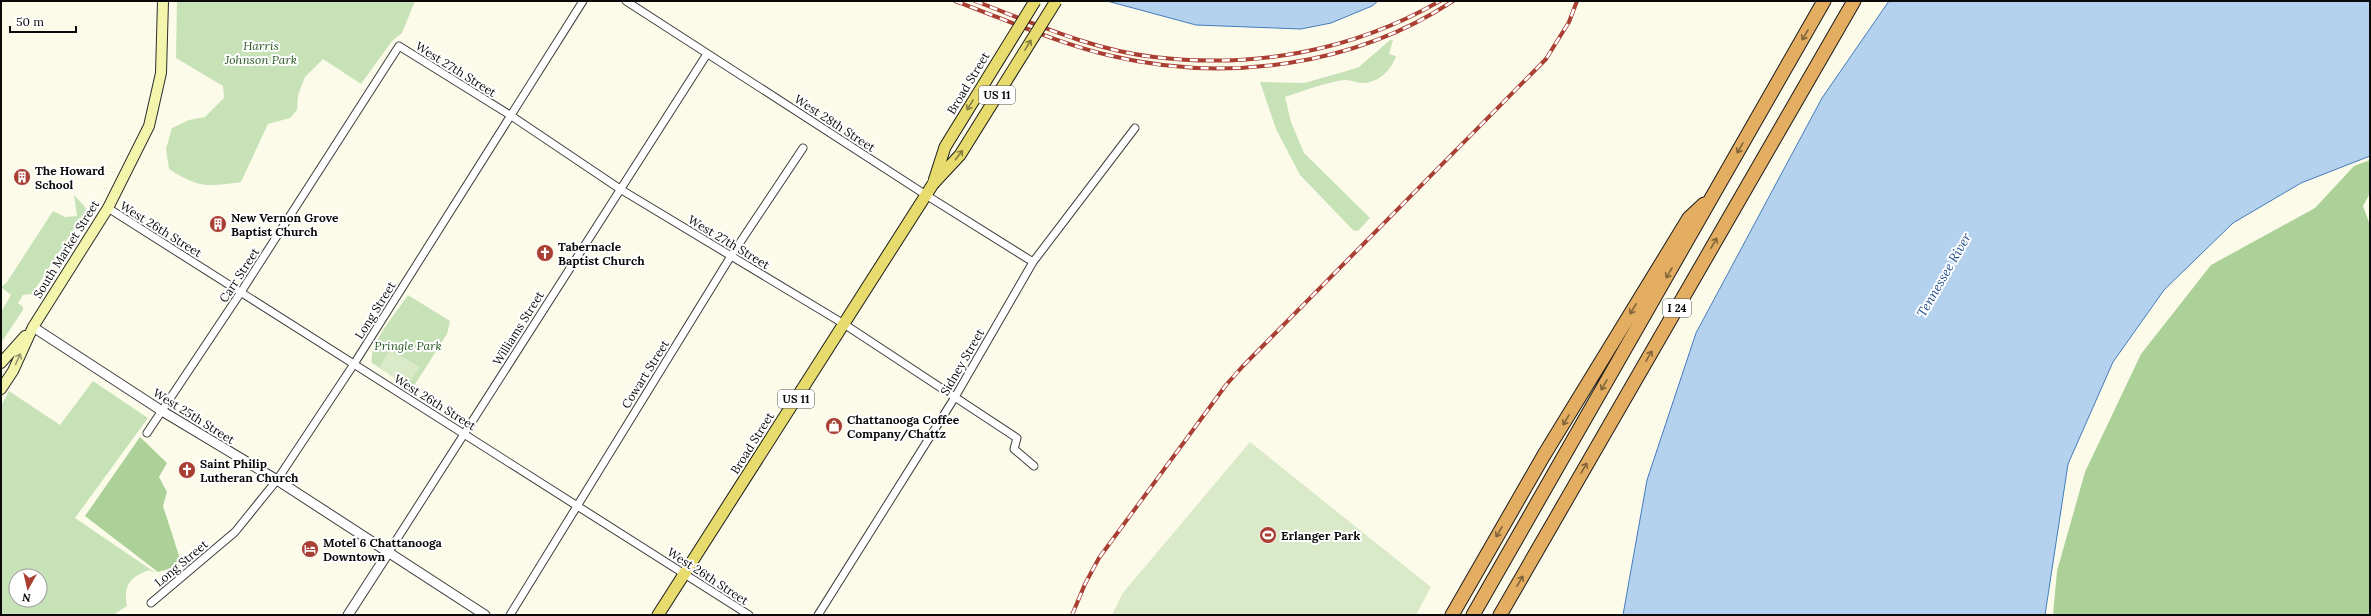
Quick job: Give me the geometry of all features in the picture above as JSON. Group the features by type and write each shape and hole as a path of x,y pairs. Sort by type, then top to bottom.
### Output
{"highway":[{"name":"I 24","path":"1473,615 1824,1"},
{"name":"I 24","path":"1500,615 1854,1"},
{"path":"1452,615 1544,455 1688,218 1711,198"}],"main road":[{"name":"South Market Street","path":"1,389 13,371 33,327 108,208 149,126 161,73 163,1"},
{"name":"Broad Street","path":"933,184 945,147 1035,1"},
{"name":"Broad Street","path":"658,615 933,184 960,154 1056,1"},
{"name":"South Market Street","path":"1,363 33,327"}],"street":[{"name":"Long Street","path":"151,603 235,532 277,480 354,364 583,1"},
{"name":"West 28th Street","path":"626,1 926,196 1033,262"},
{"name":"West 27th Street","path":"398,46 510,115 620,189 844,324 955,397 1017,438 1014,449 1034,466"},
{"name":"Carr Street","path":"147,433 241,292 398,46"},
{"name":"Williams Street","path":"348,615 707,54"},
{"name":"Sidney Street","path":"818,615 955,397 1033,262 1135,128"},
{"name":"Cowart Street","path":"510,615 576,505 731,256 803,148"},
{"name":"West 26th Street","path":"108,208 749,615"},
{"name":"West 25th Street","path":"33,327 162,411 277,480 485,615"}],"green space":[{"name":"Harris Johnson Park","path":"177,1 415,1 402,33 392,41 361,84 323,59 305,77 298,95 297,110 290,118 268,124 241,182 211,185 196,183 188,180 169,169 166,149 172,128 189,120 205,117 224,98 223,86 176,58"},
{"path":"1390,40 1393,40 1389,54 1396,56 1391,67 1378,79 1367,83 1359,83 1348,80 1332,82 1285,97 1291,122 1304,153 1370,218 1358,231 1353,230 1300,175 1276,129 1260,82 1304,83 1359,67"},
{"path":"2370,160 2370,193 2363,206 2370,225 2370,615 2053,615 2057,571 2085,472 2141,354 2211,265 2315,208 2354,166"},
{"path":"74,195 86,210 32,294 23,295 18,303 23,307 23,310 1,343 1,312 11,295 1,287 7,282 53,211 65,217 77,216"},
{"name":"Pringle Park","path":"408,295 450,321 447,334 412,389 372,363 374,347 384,328"},
{"path":"390,350 420,367 407,385 379,368"},
{"path":"93,381 148,418 75,518 156,573 149,570 133,579 127,587 127,606 113,615 1,615 1,406 9,391 60,425"},
{"path":"140,437 167,463 159,477 167,492 163,506 182,565 158,572 85,516"},
{"name":"Erlanger Park","path":"1250,442 1431,587 1416,615 1112,615 1122,594"}],"water":[{"path":"1107,1 1378,1 1372,6 1331,23 1301,29 1196,25"},
{"name":"Tennessee River","path":"1889,1 2370,1 2370,156 2301,183 2233,223 2164,290 2113,362 2068,464 2045,615 1623,615 1647,480 1696,333 1822,98"}],"railway":[{"path":"955,1 1072,45 1092,51 1156,64 1200,68 1244,68 1288,63 1332,54 1374,41 1415,23 1453,1"},
{"path":"975,1 1041,27 1085,42 1154,57 1191,60 1265,58 1338,44 1373,33 1440,1"},
{"path":"1072,615 1085,584 1099,558 1226,385 1546,59 1569,22 1577,1"}],"place":[{"name":"The Howard School","path":"22,177"},
{"name":"New Vernon Grove Baptist Church","path":"218,224"},
{"name":"Tabernacle Baptist Church","path":"545,253"},
{"name":"Chattanooga Coffee Company/Chattz","path":"834,426"},
{"name":"Saint Philip Lutheran Church","path":"187,470"},
{"name":"Erlanger Park","path":"1268,535"},
{"name":"Motel 6 Chattanooga Downtown","path":"310,549"}]}
